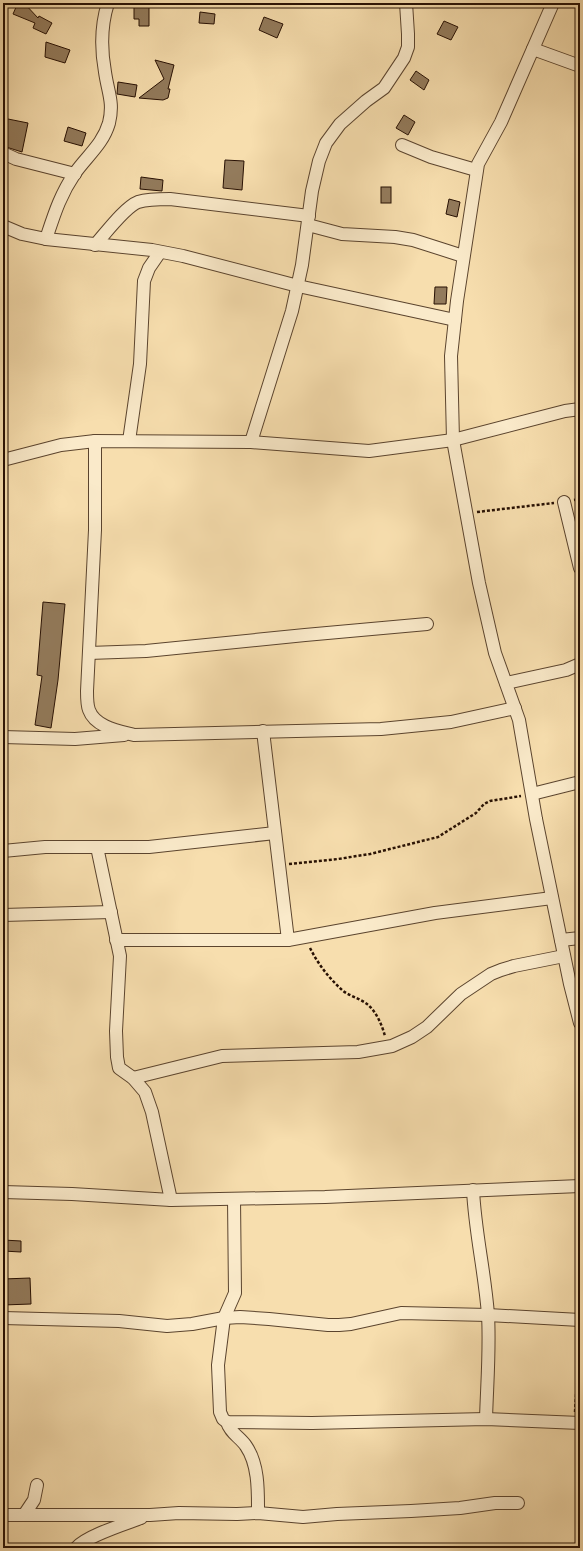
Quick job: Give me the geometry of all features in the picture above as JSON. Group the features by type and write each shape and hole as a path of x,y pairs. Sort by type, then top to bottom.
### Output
{"street":[{"path":"251,442 292,311 298,286 312,190 319,161 326,143 340,124 366,101 384,88 404,58 408,47 406,3"},
{"path":"553,3 501,122 476,170 463,256 451,356 453,440 479,583 495,653 519,720 552,898 580,1023"},
{"path":"46,240 58,203 75,174 88,157 96,150 104,138 109,123 112,106 104,72 102,33 106,4"},
{"path":"533,49 580,66"},
{"path":"402,145 431,157 476,170"},
{"path":"3,153 16,159 75,174"},
{"path":"95,245 121,215 136,203 151,199 170,199 308,221 342,234 395,237 413,240 463,256"},
{"path":"3,226 22,234 46,240 160,252 211,263 298,286 455,320"},
{"path":"129,441 140,364 144,281 149,268 160,252"},
{"path":"3,460 61,445 95,441 251,442 369,451 453,440 565,411 580,409"},
{"path":"95,441 95,530 87,691 89,710 97,720 108,728 134,735"},
{"path":"564,502 580,568"},
{"path":"89,654 146,652 290,636 427,624"},
{"path":"506,683 566,670 580,664"},
{"path":"3,737 75,739 134,735 381,729 451,722 515,708"},
{"path":"263,731 288,940"},
{"path":"532,794 580,782"},
{"path":"3,851 45,847 148,847 275,833"},
{"path":"97,847 120,956 116,1031 119,1068 133,1078 145,1092 152,1112 171,1200"},
{"path":"116,940 288,940 435,913 552,898"},
{"path":"3,915 111,912"},
{"path":"561,940 580,938"},
{"path":"133,1078 222,1056 358,1052 388,1046 412,1037 427,1027 461,994 492,974 514,966 564,956"},
{"path":"3,1192 72,1194 171,1200 325,1197 580,1186"},
{"path":"473,1190 474,1215 488,1315 486,1419"},
{"path":"234,1199 236,1283 235,1293 224,1318 218,1365 218,1385 221,1416 227,1422 229,1429 246,1446 251,1455 258,1486 258,1513"},
{"path":"3,1318 119,1321 167,1326 192,1324 224,1318 268,1318 328,1325 351,1324 401,1313 488,1315 580,1320"},
{"path":"227,1422 312,1423 486,1419 577,1423"},
{"path":"24,1515 34,1500 37,1485"},
{"path":"3,1515 258,1513 303,1517 432,1510 496,1503 518,1503"},
{"path":"76,1548 79,1544 150,1515"}],"path":[{"path":"467,513 580,499"},
{"path":"279,865 370,854 438,837 476,814 484,804 490,801 532,794"},
{"path":"304,937 315,958 328,975 343,991 366,1004 371,1009 383,1028 388,1046"},
{"path":"577,1423 580,1332"}],"building":[{"path":"19,3 24,3 38,18 39,16 52,23 46,34 33,28 35,23 13,14"},
{"path":"140,3 149,3 149,26 139,26 139,19 134,19 134,7 139,7"},
{"path":"200,12 215,14 214,24 199,23"},
{"path":"264,17 283,24 277,38 259,30"},
{"path":"444,21 458,27 451,40 437,34"},
{"path":"46,42 70,50 65,63 45,57"},
{"path":"155,60 174,65 168,89 170,89 168,98 163,100 139,98 164,79"},
{"path":"416,71 429,80 424,90 410,80"},
{"path":"118,82 137,85 135,97 117,94"},
{"path":"404,115 415,122 408,135 396,128"},
{"path":"3,118 28,123 22,152 3,146"},
{"path":"68,127 86,133 82,146 64,141"},
{"path":"225,160 244,161 242,190 223,188"},
{"path":"141,177 163,180 162,191 140,189"},
{"path":"381,187 391,187 391,203 381,203"},
{"path":"449,199 460,202 457,217 446,214"},
{"path":"435,287 447,287 446,304 434,304"},
{"path":"43,602 65,604 58,680 51,728 35,725 42,676 37,675"},
{"path":"3,1240 21,1241 21,1252 3,1251"},
{"path":"30,1278 31,1304 3,1305 3,1279"}]}
